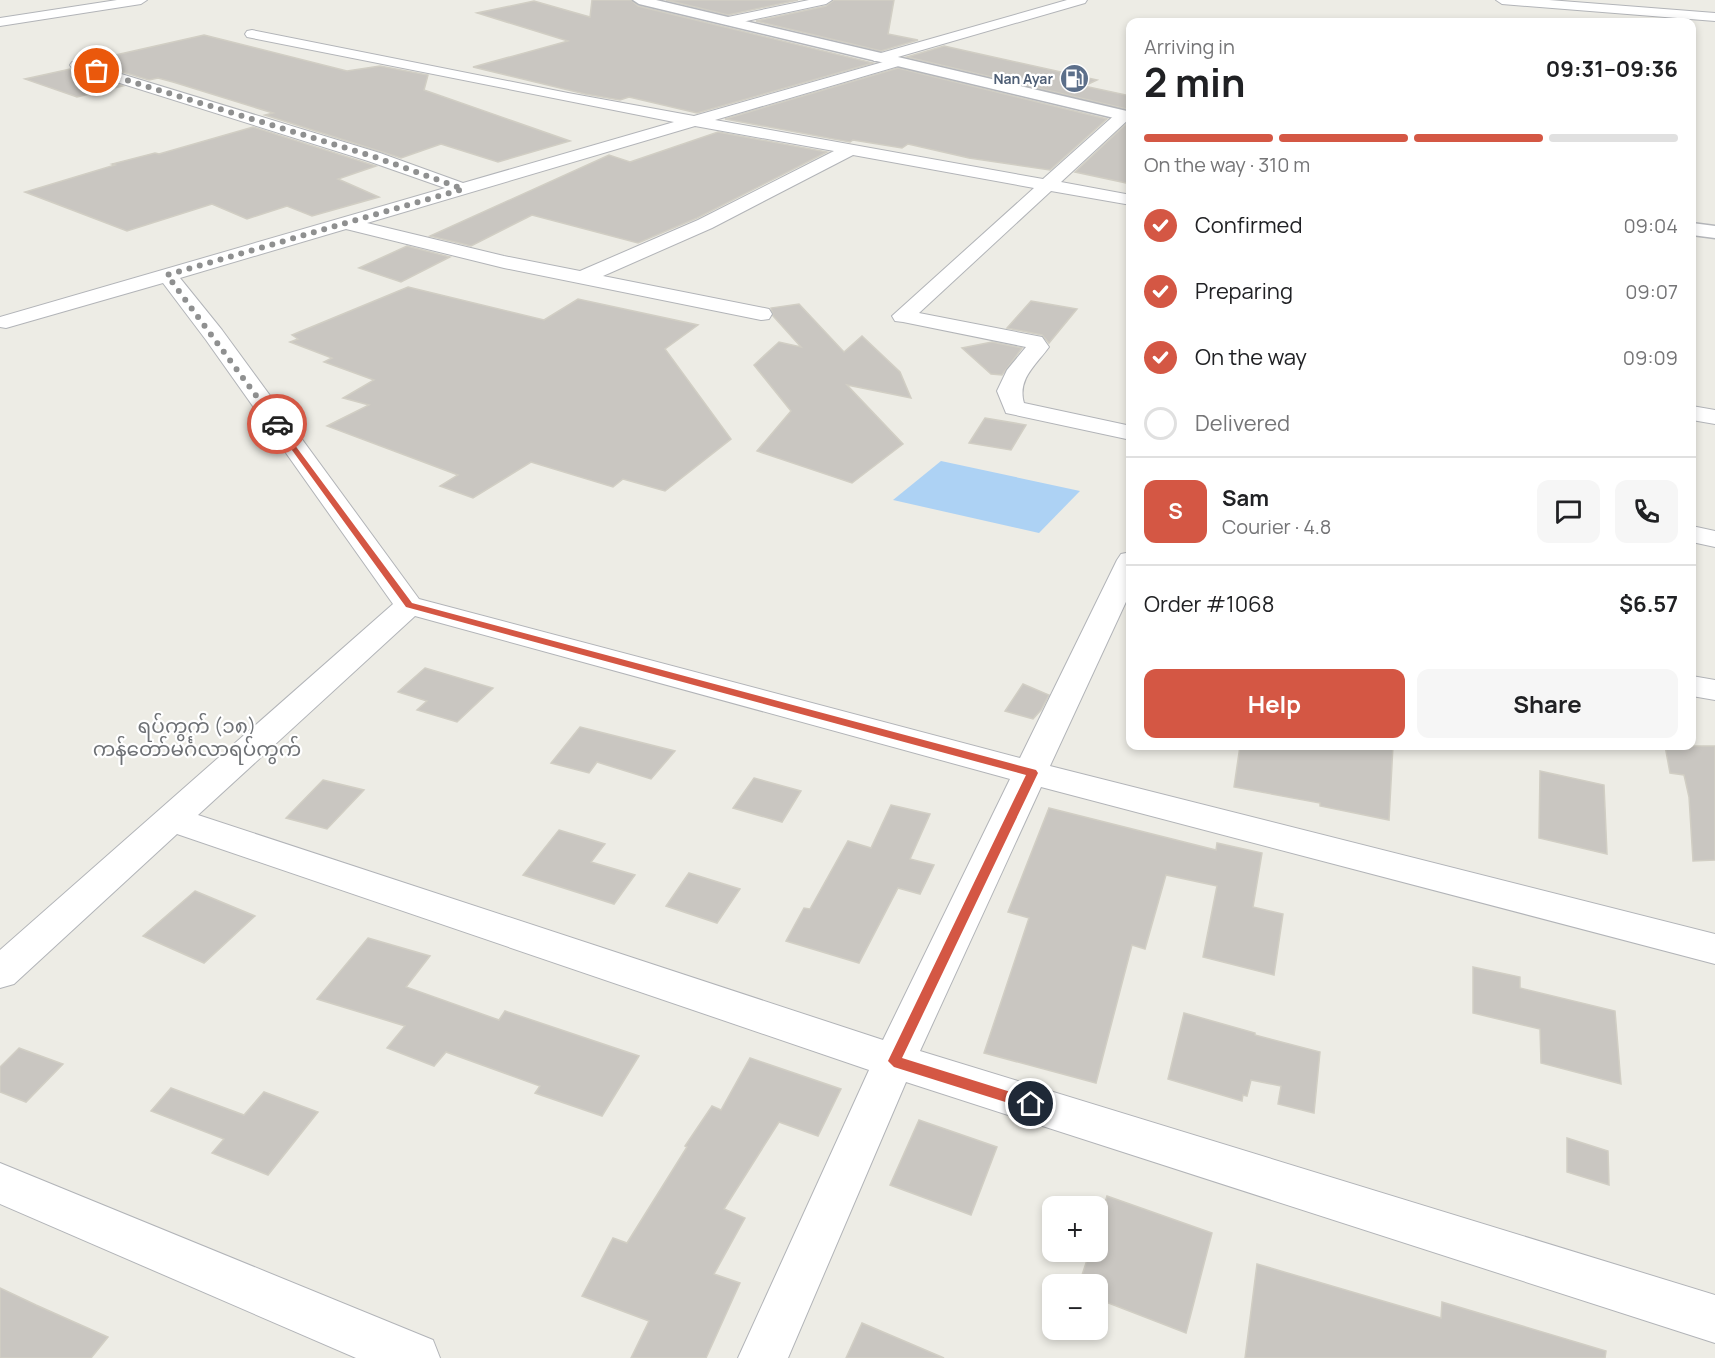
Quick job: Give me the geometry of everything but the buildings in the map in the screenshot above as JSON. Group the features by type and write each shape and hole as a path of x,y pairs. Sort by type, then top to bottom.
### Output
{"main road":[{"path":"639,0 1126,116"},
{"path":"1696,230 1715,232"}],"street":[{"path":"0,22 141,0"},
{"path":"728,21 826,0"},
{"path":"879,58 1081,0"},
{"path":"1502,0 1715,17"},
{"path":"252,34 568,98 1126,199"},
{"path":"6,322 897,62"},
{"path":"78,65 375,157 463,189"},
{"path":"1126,117 903,316 1034,342 1038,347 1018,370 1009,391 1014,408 1126,432"},
{"path":"582,278 705,224 853,148"},
{"path":"345,223 504,262 761,314"},
{"path":"167,275 214,335 409,605 1032,773 1715,949"},
{"path":"1696,414 1715,417"},
{"path":"1696,535 1715,539"},
{"path":"763,1358 894,1061 1126,576"},
{"path":"0,973 409,605"},
{"path":"1696,687 1715,690"},
{"path":"172,819 894,1061 1715,1319"},
{"path":"0,1183 415,1358"}],"water":[{"path":"941,461 1080,491 1039,533 893,500"}],"way so far":[{"path":"97,71 375,157 463,189 167,275 214,335 277,424"}],"place":[{"name":"Nan Ayar","path":"1074,79"}],"district":[{"name":"ရပ်ကွက် (၁၈) ကန်တော်မင်္ဂလာရပ်ကွက်","path":"197,738"}],"route":[{"path":"277,424 409,605 1032,773 894,1061 1031,1104"}]}
